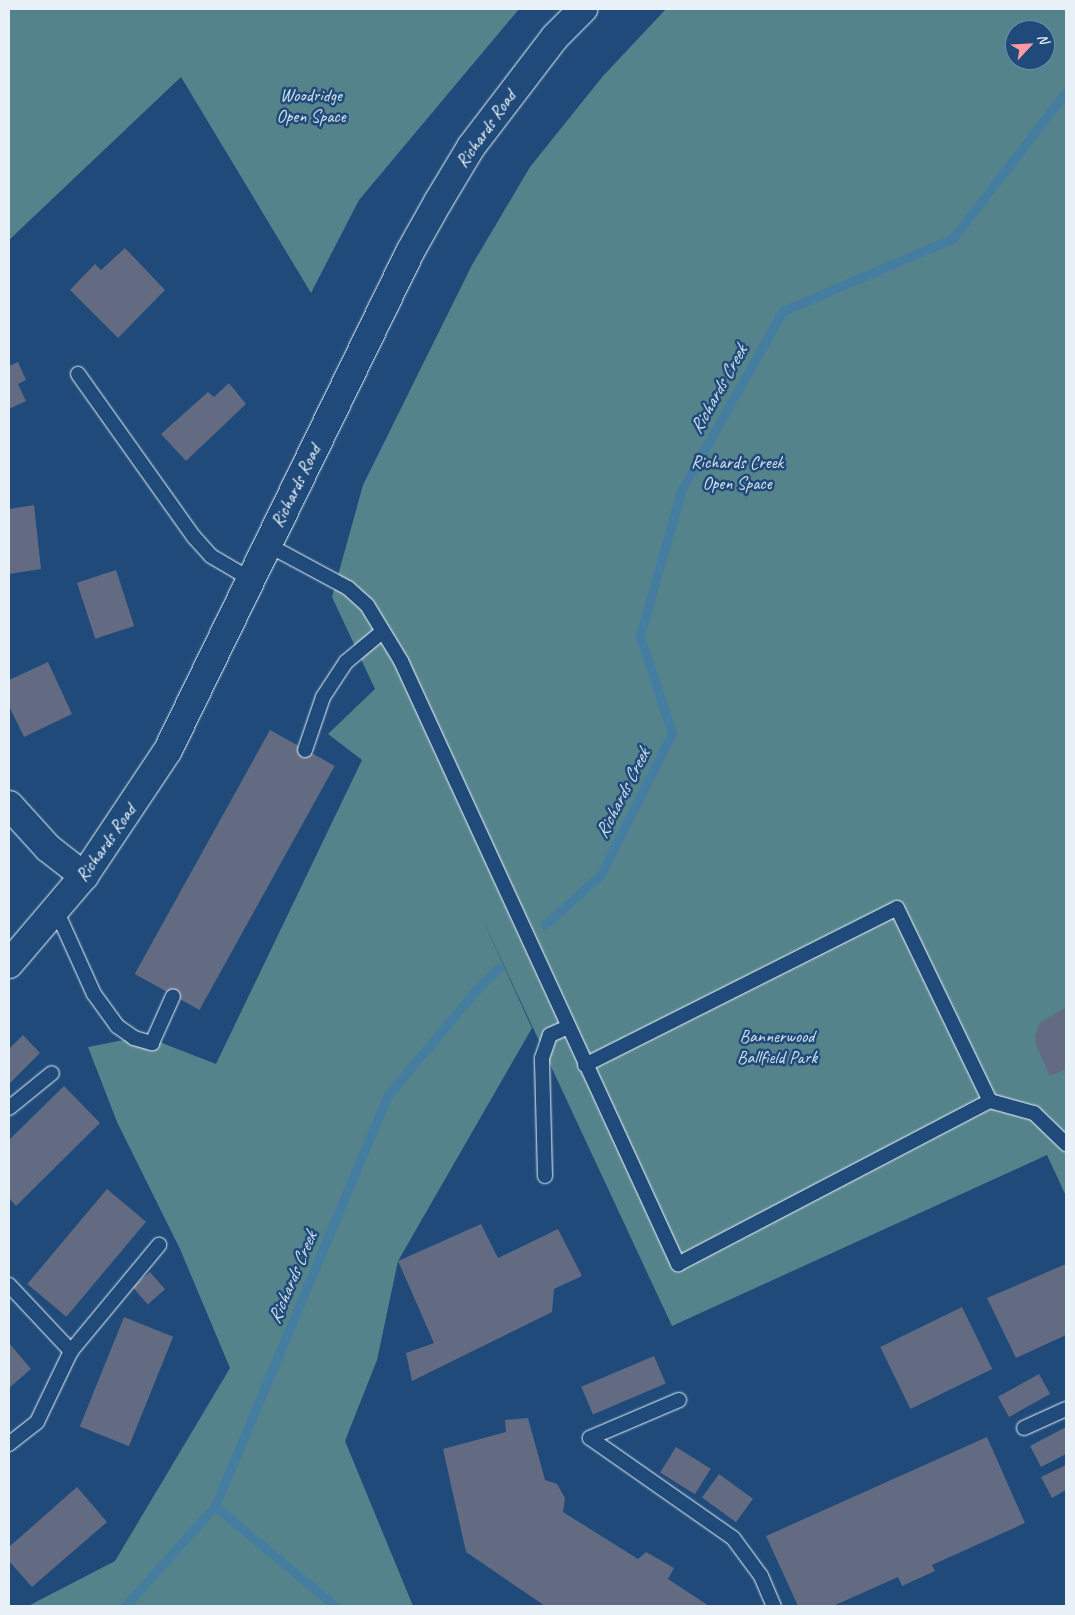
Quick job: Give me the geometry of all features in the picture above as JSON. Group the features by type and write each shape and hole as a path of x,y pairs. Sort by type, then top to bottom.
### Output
{"main road":[{"name":"Richards Road","path":"9,964 84,876 168,750 250,579 438,202 471,147 555,37 583,9"},
{"path":"10,807 48,848 84,876"}],"lane":[{"path":"78,374 194,537 211,556 250,579"},
{"path":"268,545 348,588 367,605 401,661 584,1065 678,1264 990,1101 1034,1113 1066,1144"},
{"path":"305,750 323,697 346,662 382,632"},
{"path":"584,1065 897,908 990,1101"},
{"path":"56,910 94,994 117,1026 134,1038 152,1043 173,996"},
{"path":"545,1176 542,1058 550,1035 568,1027"},
{"path":"9,1108 52,1073"},
{"path":"9,1444 37,1422 71,1351 159,1245"},
{"path":"9,1285 71,1351"},
{"path":"680,1400 590,1438 733,1538 761,1576 774,1606"},
{"path":"1024,1428 1066,1409"}],"green space":[{"name":"Woodridge Open Space","path":"9,9 519,9 359,200 311,293 181,77 9,240"},
{"path":"666,9 1066,9 1066,1196 1047,1155 672,1326 479,912 532,1028 398,1261 377,1360 345,1441 413,1606 28,1606 115,1561 230,1368 180,1249 117,1122 88,1047 144,1036 216,1064 362,760 328,734 375,689 332,597 363,485 472,265 530,167 603,76"}],"building":[{"path":"125,248 165,290 118,338 70,290 95,264 101,270"},
{"path":"18,362 26,380 18,384 26,401 9,409 9,366"},
{"path":"229,383 246,404 186,461 161,434 208,392 214,397"},
{"path":"34,505 41,569 9,574 9,509"},
{"path":"116,570 134,626 95,639 77,583"},
{"path":"48,662 72,714 24,737 9,706 9,680"},
{"path":"270,730 335,766 199,1010 135,974"},
{"path":"1066,1007 1066,1069 1050,1076 1036,1045 1035,1036 1040,1023"},
{"path":"23,1035 40,1053 9,1084 9,1049"},
{"path":"64,1086 100,1123 16,1206 9,1198 9,1140"},
{"path":"107,1189 146,1222 66,1317 27,1284"},
{"path":"481,1224 498,1258 558,1229 582,1276 554,1289 552,1312 412,1381 406,1353 434,1343 398,1261"},
{"path":"1066,1264 1066,1335 1016,1358 987,1298"},
{"path":"150,1272 165,1289 148,1304 133,1287"},
{"path":"962,1307 992,1369 910,1409 880,1347"},
{"path":"124,1317 173,1337 129,1446 80,1426"},
{"path":"9,1343 31,1369 9,1388"},
{"path":"654,1356 666,1384 593,1414 581,1387"},
{"path":"1039,1374 1050,1394 1009,1417 998,1397"},
{"path":"528,1418 545,1480 557,1484 565,1498 563,1512 638,1559 646,1552 674,1568 668,1579 709,1606 545,1606 466,1552 443,1449 506,1432 505,1420"},
{"path":"1066,1427 1066,1454 1041,1467 1030,1446"},
{"path":"987,1437 1025,1523 932,1565 935,1571 902,1586 898,1577 833,1606 798,1606 766,1536"},
{"path":"676,1447 711,1469 695,1494 660,1472"},
{"path":"1066,1465 1066,1490 1052,1498 1041,1477"},
{"path":"719,1474 753,1499 736,1522 702,1497"},
{"path":"77,1487 107,1522 32,1587 9,1561 9,1547"}],"waterway":[{"name":"Richards Creek","path":"545,925 601,874 672,733 640,636 681,491 783,311 953,238 1066,92"},
{"name":"Richards Creek","path":"125,1606 215,1506 388,1095 476,990 499,968"},
{"path":"215,1506 335,1606"}],"park label":[{"name":"Richards Creek Open Space","path":"737,473"},
{"name":"Bannerwood Ballfield Park","path":"777,1047"}]}
